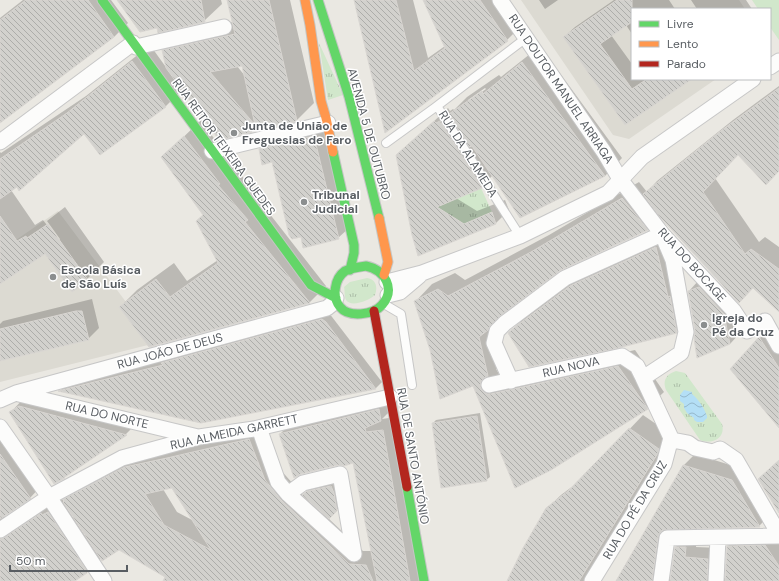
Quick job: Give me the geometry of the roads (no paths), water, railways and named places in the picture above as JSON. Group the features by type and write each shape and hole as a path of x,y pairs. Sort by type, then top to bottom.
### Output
{"street":[{"name":"RUA REITOR TEIXEIRA GUEDES","path":"102,0 311,285 331,303"},
{"path":"305,0 309,16 322,102 333,114"},
{"name":"AVENIDA 5 DE OUTUBRO","path":"318,0 349,97 387,253 386,289"},
{"name":"RUA DOUTOR MANUEL ARRIAGA","path":"500,0 604,152 620,179"},
{"path":"0,142 134,45 224,27"},
{"path":"386,289 400,292 422,273 520,236 608,193 642,157 752,80"},
{"path":"212,150 346,111 355,122"},
{"path":"333,114 327,128 354,248 350,270"},
{"name":"RUA DO BOCAGE","path":"620,179 662,234 733,310 748,331 766,321 779,346"},
{"path":"511,381 494,343 497,332 505,323 565,278 662,234 673,260 686,332 681,353 643,378"},
{"path":"331,303 338,280 344,272 350,270 370,266 378,268 386,289"},
{"path":"311,285 331,303 339,306 345,312 353,314 360,314 374,310 386,289"},
{"name":"RUA JOÃO DE DEUS","path":"0,400 16,393 331,303"},
{"name":"RUA DE SANTO ANTÓNIO","path":"374,310 424,581"},
{"path":"360,314 378,336"},
{"name":"RUA NOVA","path":"489,385 622,356 637,366 672,440"},
{"name":"RUA DO NORTE","path":"16,393 199,437"},
{"name":"RUA ALMEIDA GARRETT","path":"0,530 49,497 122,458 199,437 259,428 390,397"},
{"path":"0,427 49,497 104,581"},
{"path":"259,428 278,482 288,494 354,554 340,474 303,483 288,494"},
{"name":"RUA DO PÉ DA CRUZ","path":"592,581 664,464 671,438 672,440"},
{"path":"661,581 667,538 718,538 779,533 736,460 720,449 713,452 695,448 688,443 672,440"},
{"path":"716,581 718,538"}],"lane":[{"name":"RUA DA ALAMEDA","path":"520,236 437,106 526,38"},
{"path":"386,143 437,106"},
{"path":"386,289 401,314 412,385"}],"water":[{"path":"684,390 692,392 703,407 707,418 703,422 697,422 694,420 694,418 687,413 684,408 684,404 680,401 680,395"}],"place":[{"name":"Junta de União de Freguesias de Faro","path":"234,133"},
{"name":"Tribunal Judicial","path":"304,202"},
{"name":"Escola Básica de São Luís","path":"53,277"},
{"name":"Igreja do Pé da Cruz","path":"704,325"}]}
